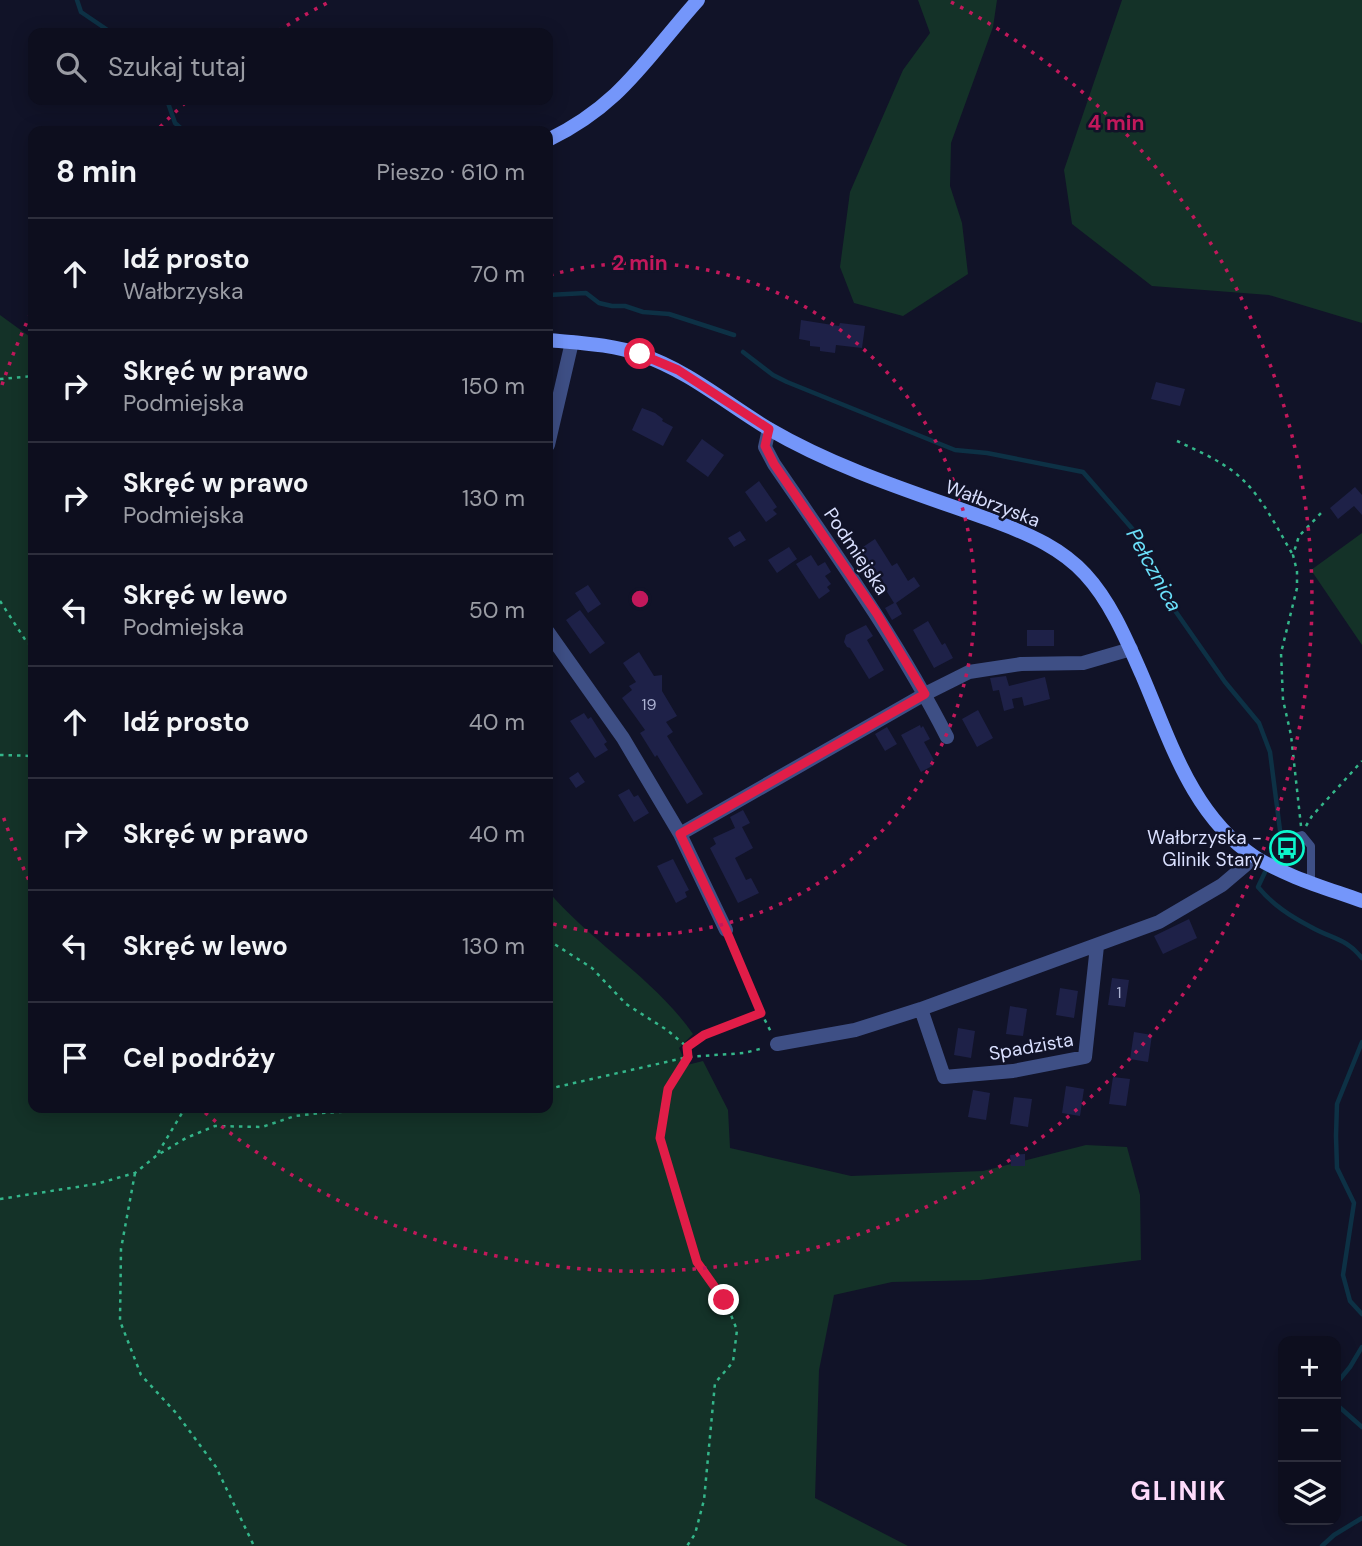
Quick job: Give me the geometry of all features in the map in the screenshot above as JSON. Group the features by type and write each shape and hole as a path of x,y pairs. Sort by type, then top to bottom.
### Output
{"main road":[{"path":"553,138 575,127 627,85 698,0"},
{"name":"Wałbrzyska","path":"553,340 606,346 640,354 678,370 769,429 832,461 1050,545 1069,559 1094,585 1131,649 1189,783 1212,818 1257,858 1362,901"}],"street":[{"path":"553,424 572,342"},
{"name":"Podmiejska","path":"769,429 765,446 774,464 877,614 925,694 947,737"},
{"path":"553,639 623,738 680,834 726,930"},
{"path":"680,834 925,694 969,672 1021,664 1083,663 1131,649"},
{"path":"777,1044 855,1030 921,1009 1159,922 1223,885 1257,858"},
{"name":"Spadzista","path":"921,1009 944,1077 1013,1071 1085,1058 1097,946"}],"lane":[{"path":"1279,869 1291,838 1302,835 1311,846 1311,882"}],"path":[{"path":"0,379 28,376"},
{"path":"1177,441 1206,455 1240,477 1266,509 1293,555 1297,588 1281,653 1283,700 1291,735 1302,835"},
{"path":"1293,555 1299,536 1323,511"},
{"path":"0,601 28,643"},
{"path":"0,755 28,757"},
{"path":"1302,835 1311,816 1362,761"},
{"path":"553,1088 688,1057 744,1053 777,1044 726,930"},
{"path":"553,943 592,968 626,1004 667,1030 687,1047 688,1057 668,1089 660,1138 697,1262 724,1300 737,1330 733,1362 715,1383 704,1500 695,1534 687,1546"},
{"path":"687,1047 704,1035 761,1013"},
{"path":"156,1156 182,1113"},
{"path":"0,1199 96,1184 135,1173 156,1156 186,1138 215,1126 262,1126 295,1116 321,1113"},
{"path":"135,1173 121,1249 120,1321 141,1375 177,1414 216,1467 254,1546"}],"green space":[{"path":"918,0 997,0 993,27 951,143 950,186 962,223 968,274 903,316 854,303 840,267 850,192 903,70 930,33"},
{"path":"1122,0 1362,0 1362,323 1269,295 1152,286 1072,224 1064,170"},
{"path":"0,315 28,335 28,1113 553,1113 553,897 660,995 693,1034 679,1048 687,1065 703,1061 728,1110 730,1148 851,1176 983,1171 1086,1145 1127,1147 1140,1195 1141,1260 980,1280 892,1282 834,1295 819,1370 815,1498 908,1546 0,1546"},
{"path":"1362,533 1362,645 1311,570"}],"building":[{"path":"801,320 839,326 840,323 865,326 862,348 836,345 835,353 820,351 820,347 810,346 810,341 799,339"},
{"path":"1156,382 1185,389 1180,406 1151,399"},
{"path":"642,408 655,413 673,427 663,446 632,430"},
{"path":"702,439 724,455 708,477 686,461"},
{"path":"759,481 777,507 773,510 777,514 766,522 745,492"},
{"path":"1355,487 1362,495 1362,515 1354,506 1338,519 1330,508"},
{"path":"740,531 746,540 734,547 728,538"},
{"path":"875,539 892,566 897,563 908,581 914,577 920,586 896,603 902,614 892,620 885,608 894,603 860,549"},
{"path":"789,547 797,559 777,573 768,560"},
{"path":"811,555 818,566 825,562 831,572 825,576 831,584 827,587 830,591 819,599 796,564"},
{"path":"588,585 601,604 588,613 575,593"},
{"path":"580,610 605,643 590,654 566,620"},
{"path":"928,621 953,658 934,668 913,630"},
{"path":"866,625 873,636 867,640 884,670 869,679 844,642 846,635"},
{"path":"1027,630 1054,630 1054,646 1027,646"},
{"path":"639,652 654,676 662,675 662,691 677,716 666,722 673,732 667,736 703,794 687,804 640,733 645,730 622,698 632,690 629,686 636,682 623,663"},
{"path":"1006,676 1009,686 1045,677 1050,699 1024,706 1022,697 1012,699 1014,708 1004,711 999,690 993,691 990,678"},
{"path":"978,710 993,738 977,747 962,719"},
{"path":"584,713 588,719 591,717 607,742 604,744 608,750 595,758 570,721"},
{"path":"920,725 930,739 924,742 934,760 930,762 932,766 921,772 901,735"},
{"path":"887,727 897,744 885,751 875,734"},
{"path":"578,772 585,782 576,788 569,778"},
{"path":"629,789 634,797 638,795 649,813 634,822 618,795"},
{"path":"743,810 750,823 742,827 753,848 735,858 746,880 751,878 759,893 738,903 710,848 716,844 713,838 735,828 730,817"},
{"path":"673,859 689,890 685,892 687,897 676,903 657,866"},
{"path":"1189,919 1197,938 1163,954 1154,936"},
{"path":"1112,978 1129,980 1125,1007 1108,1005"},
{"path":"1060,988 1078,991 1074,1018 1056,1015"},
{"path":"1010,1006 1027,1009 1023,1036 1006,1034"},
{"path":"958,1028 975,1031 971,1058 954,1055"},
{"path":"1134,1032 1152,1035 1148,1062 1130,1059"},
{"path":"1113,1077 1130,1079 1126,1106 1109,1104"},
{"path":"1066,1086 1084,1089 1080,1116 1062,1113"},
{"path":"973,1090 990,1093 986,1120 968,1117"},
{"path":"1014,1097 1032,1099 1028,1127 1010,1124"},
{"path":"1025,1154 1025,1166 1011,1166 1010,1155"}],"waterway":[{"name":"Pełcznica","path":"77,0 81,12 105,28"},
{"name":"Pełcznica","path":"169,105 178,126"},
{"name":"Pełcznica","path":"553,295 586,293 599,303 669,314 734,335"},
{"name":"Pełcznica","path":"743,352 773,375 787,382 955,450 987,453 1083,472 1136,533 1169,602 1225,682 1259,723 1270,752 1281,838 1258,887 1289,914 1344,943 1362,958"},
{"name":"Pełcznica","path":"1362,1042 1337,1104 1336,1136 1337,1168 1354,1203 1343,1275 1350,1301 1362,1314"},
{"name":"Pełcznica","path":"1341,1378 1362,1347"},
{"name":"Pełcznica","path":"1341,1409 1362,1427"},
{"name":"Pełcznica","path":"1322,1546 1334,1535 1362,1518"}],"place":[{"name":"Wałbrzyska - Glinik Stary","path":"1287,848"}],"district":[{"name":"GLINIK","path":"1179,1491"}],"route":[{"path":"640,354 678,370 769,429 765,446 774,464 877,614 925,694 680,834 726,930 761,1013 704,1035 687,1047 688,1057 668,1089 660,1138 697,1262 724,1300"}]}
